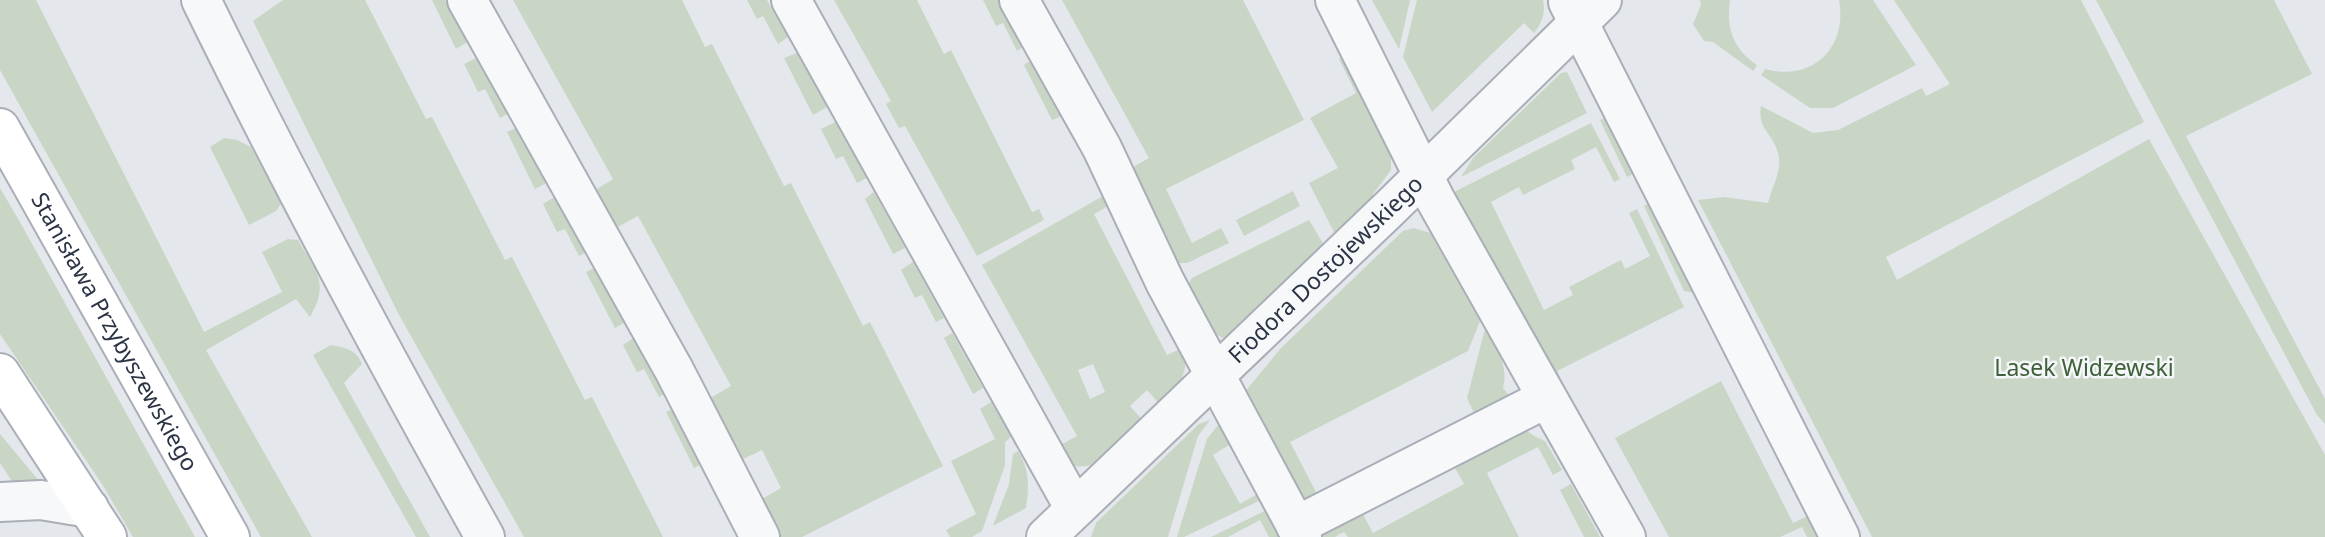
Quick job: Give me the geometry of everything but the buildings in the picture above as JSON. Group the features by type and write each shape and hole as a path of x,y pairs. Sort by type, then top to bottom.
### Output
{"street":[{"path":"201,0 248,97 358,307 485,537"},
{"path":"467,0 674,370 760,537"},
{"path":"791,0 1062,527"},
{"path":"1019,0 1102,148 1165,282 1299,531 1547,398"},
{"path":"1335,0 1423,174 1626,537"},
{"path":"1582,8 1840,537"},
{"name":"Fiodora Dostojewskiego","path":"1062,527 1215,374 1423,174 1582,8"},
{"name":"Stanisława Przybyszewskiego","path":"0,128 230,537"},
{"path":"0,373 98,523"},
{"path":"0,502 41,500 98,523"}],"green space":[{"path":"0,0 36,0 204,332 282,292 262,252 288,239 298,240 315,269 320,286 310,317 296,299 206,350 312,537 261,537 0,70"},
{"path":"283,0 365,0 426,119 432,117 505,260 512,257 585,400 592,397 663,537 524,537 398,313 253,21"},
{"path":"432,0 445,0 469,41 456,49"},
{"path":"513,0 682,0 705,47 712,44 784,186 791,183 863,326 870,322 943,466 802,537 775,537 757,502 781,488 762,450 737,462 705,401 731,386 638,216 612,230 589,194 613,179"},
{"path":"747,0 767,0 788,37 778,44 763,16 757,19"},
{"path":"834,0 917,0 944,54 951,50 1032,212 1039,209 1044,220 977,256 905,126 899,128 886,104 891,101"},
{"path":"983,0 999,0 1025,46 1017,51 1003,23 996,26"},
{"path":"1062,0 1243,0 1304,120 1166,189 1192,243 1221,228 1229,243 1187,263 1172,263 1126,171 1149,158"},
{"path":"1372,0 1410,0 1399,49"},
{"path":"1417,0 1543,0 1544,14 1534,33 1524,23 1432,112 1403,57"},
{"path":"1700,0 1730,0 1730,29 1742,52 1757,65 1753,71 1713,42 1704,41 1693,24 1701,5"},
{"path":"1839,0 1873,0 1916,65 1833,108 1810,108 1761,75 1765,69 1782,72 1798,70 1811,66 1823,57 1838,33"},
{"name":"Lasek Widzewski","path":"1894,0 2081,0 2144,122 1886,257 1897,280 2149,139 2325,455 2325,537 1872,537 1698,200 1724,197 1768,203 1778,172 1779,159 1776,146 1763,126 1761,106 1813,133 1838,130 1922,88 1926,96 1950,84"},
{"path":"2096,0 2274,0 2312,74 2186,136 2325,399 2325,424 2317,415"},
{"path":"797,53 827,107 813,115 784,58"},
{"path":"478,57 509,113 500,118 485,89 478,92 464,64"},
{"path":"1343,57 1391,148 1391,170 1373,194 1376,199 1336,236 1309,183 1338,168 1310,118 1356,93 1339,59"},
{"path":"1031,60 1062,116 1052,120 1024,65"},
{"path":"1567,72 1587,113 1461,177 1473,158 1561,73"},
{"path":"1615,113 1643,169 1627,177 1600,120"},
{"path":"835,122 867,178 857,183 843,156 836,159 821,129"},
{"path":"1591,123 1620,179 1614,182 1596,147 1571,160 1575,169 1523,195 1519,187 1491,202 1544,310 1573,295 1569,287 1621,260 1625,269 1650,256 1629,213 1637,209 1684,307 1557,371 1568,395 1450,194"},
{"path":"516,128 548,182 535,189 507,132"},
{"path":"224,138 237,140 251,147 281,204 276,211 249,225 210,147"},
{"path":"0,188 195,537 133,537 102,484 0,334"},
{"path":"1293,191 1300,206 1244,236 1236,220"},
{"path":"874,192 905,248 893,254 865,199"},
{"path":"1110,192 1115,202 1094,214 1167,355 1185,347 1186,356 1181,380 1162,407 1147,390 1130,406 1145,423 1121,449 1104,461 1070,466 1055,448 1077,436 982,265","holes":["1093,364 1105,392 1090,399 1078,370"]},
{"path":"556,196 587,252 579,256 565,229 557,232 543,204"},
{"path":"1658,198 1708,296 1684,291 1644,206"},
{"path":"1309,220 1327,250 1238,332 1223,338 1209,330 1185,289 1192,278"},
{"path":"1414,228 1430,233 1480,321 1468,351 1290,442 1317,494 1303,504 1239,399 1281,348 1403,231"},
{"path":"913,262 944,318 936,322 922,295 915,298 901,270"},
{"path":"596,267 627,321 615,328 586,272"},
{"path":"1485,329 1501,357 1503,388 1509,395 1475,415 1467,398"},
{"path":"952,333 983,388 973,394 944,338"},
{"path":"635,337 666,393 659,397 644,369 637,372 623,345"},
{"path":"331,345 350,350 360,359 362,364 344,383 430,537 416,537 313,355"},
{"path":"1721,381 1793,523 1818,511 1828,537 1807,537 1802,527 1780,537 1669,537 1615,438"},
{"path":"991,402 1011,437 1005,442 1005,465 982,531 972,537 950,537 946,530 976,514 951,461 995,439 980,409"},
{"path":"674,408 703,463 694,468 666,412"},
{"path":"1223,419 1235,441 1213,455 1240,504 1264,490 1267,497 1184,537 1177,537 1207,439"},
{"path":"1210,420 1198,436 1168,537 1091,537 1096,523 1199,424"},
{"path":"1522,427 1545,441 1562,470 1553,475 1538,447 1487,473 1519,537 1348,537 1344,532 1335,537 1320,537 1320,534 1360,509 1373,533 1464,484 1451,461"},
{"path":"0,434 44,487 14,484 0,463"},
{"path":"1018,451 1028,479 1026,508 993,526 1009,484 1013,454"},
{"path":"1571,484 1600,537 1584,537 1560,490"},
{"path":"1273,507 1289,537 1269,537 1260,520 1228,537 1211,537"}]}
